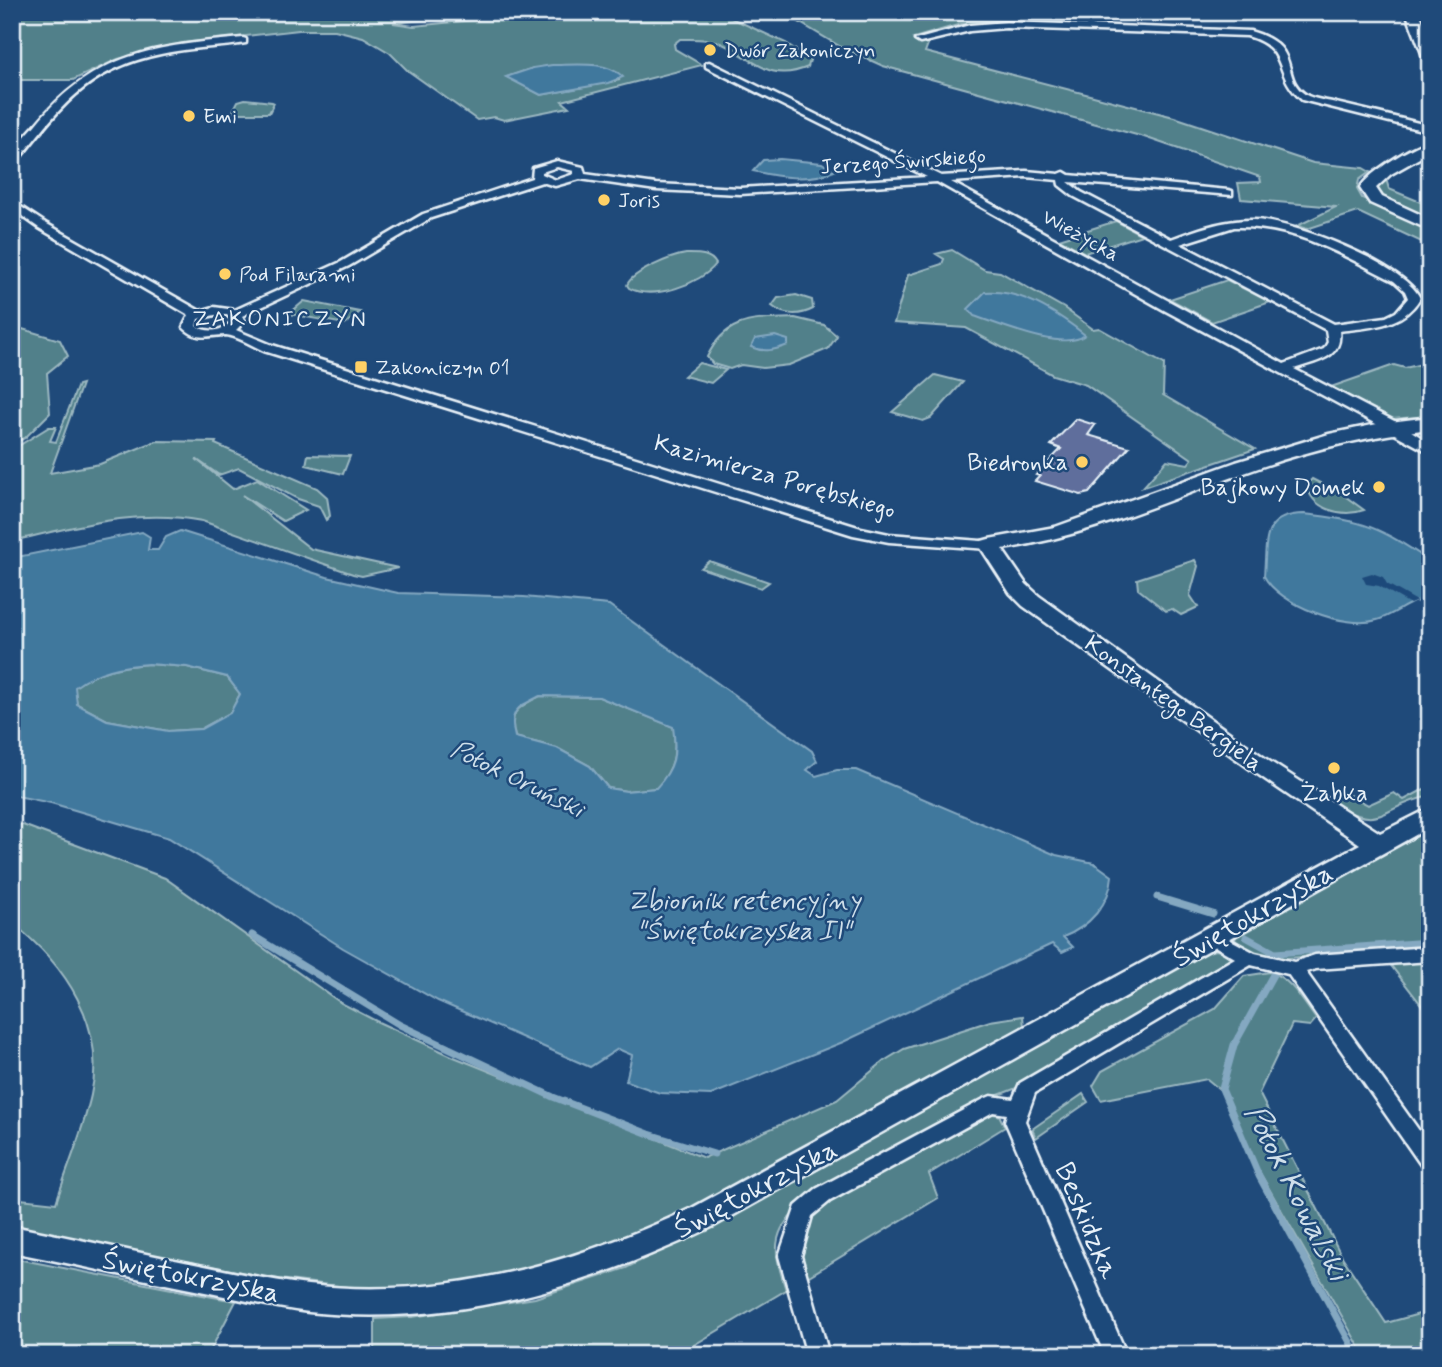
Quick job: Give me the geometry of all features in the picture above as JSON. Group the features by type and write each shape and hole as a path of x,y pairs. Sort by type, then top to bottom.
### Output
{"street":[{"path":"1412,12 1430,56"},
{"path":"920,40 997,25 1247,33 1267,38 1278,45 1292,85 1305,98 1326,106 1430,129"},
{"path":"12,161 69,94 94,76 129,61 158,53 243,41"},
{"name":"Wieżycka","path":"709,65 935,177 1395,427 1430,449"},
{"path":"1427,151 1373,178 1368,185 1369,191 1384,204 1430,225"},
{"path":"12,204 43,226 198,315 214,311 236,314 345,264 427,216 539,179 555,183 580,176 579,169 558,164 537,170 539,179"},
{"name":"Jerzego Świrskiego","path":"580,176 656,187 728,191 1008,173 1064,175 1228,193"},
{"path":"1064,175 1063,183 1077,194 1332,328 1399,316 1414,298 1410,289 1398,279 1313,237 1280,226 1237,223 1171,243"},
{"path":"227,331 240,321 236,314"},
{"name":"Kazimierza Porębskiego","path":"198,315 188,324 191,329 207,334 227,331 268,348 834,525 889,538 989,545 1060,532 1291,453 1395,427 1430,424"},
{"path":"1284,368 1329,351 1334,342 1332,328"},
{"name":"Konstantego Bergiela","path":"989,545 1018,588 1031,601 1261,766 1377,843"},
{"name":"Świętokrzyska","path":"12,1239 261,1291 323,1300 387,1302 427,1300 527,1283 621,1256 663,1238 1430,816"},
{"path":"1214,937 1249,958 1294,970 1315,962 1430,954"},
{"name":"Świętokrzyska","path":"1019,1108 1027,1088 1249,958"},
{"path":"1294,970 1430,1162"},
{"path":"818,1355 790,1256 803,1212 823,1195 991,1104 1019,1108"},
{"name":"Beskidzka","path":"1019,1108 1015,1121 1116,1355"}],"green space":[{"path":"12,12 504,12 393,23 414,26 551,12 718,12 786,43 810,60 808,67 781,73 760,66 718,42 680,39 674,44 675,49 702,65 562,101 569,107 504,120 494,117 477,120 407,70 390,53 363,37 335,30 299,30 183,43 118,59 73,80 12,80","holes":["533,68 620,80 541,95 507,77"]},
{"path":"782,12 966,12 1015,21 961,24 914,38 928,44 925,52 1174,117 1313,163 1363,168 1370,172 1359,180 1357,189 1362,198 1430,231 1430,246 1358,212 1307,229 1297,226 1336,207 1241,199 1238,183 1261,182 1260,177 1144,137 883,66 841,47"},
{"path":"245,99 274,103 269,113 232,113 238,101"},
{"path":"1382,178 1386,179 1389,189 1430,206 1430,222 1383,199 1376,189"},
{"path":"1116,221 1142,235 1085,253 1059,239"},
{"path":"952,250 985,270 1000,272 1064,308 1093,329 1099,328 1164,364 1163,395 1255,449 1143,487 1167,460 1188,464 1192,459 1086,385 1053,375 966,328 894,323 908,275 942,264 944,259 936,254"},
{"path":"686,254 707,256 716,264 699,278 676,288 650,293 639,292 627,285 644,270"},
{"path":"1227,280 1270,302 1212,322 1170,299"},
{"path":"796,295 812,300 813,309 792,314 772,306 778,298"},
{"path":"304,301 360,312 345,324 289,314"},
{"path":"795,318 824,325 837,336 828,349 789,365 763,368 741,365 730,369 713,364 707,357 715,344 733,327 755,320"},
{"path":"12,326 60,340 68,356 47,373 50,413 25,438 12,444"},
{"path":"1430,362 1430,416 1391,419 1331,387 1394,365 1405,368"},
{"path":"699,363 726,370 711,383 684,376"},
{"path":"935,375 963,382 931,418 923,421 892,412"},
{"path":"82,384 50,473 100,464 156,441 216,442 215,444 317,488 327,497 330,516 326,520 319,506 298,499 239,468 219,475 196,459 233,489 257,479 306,510 283,521 242,495 311,549 398,568 362,576 353,574 202,521 178,518 106,521 12,541 12,450 49,427 56,427 50,441 56,442 78,385"},
{"path":"308,455 350,456 343,474 306,465"},
{"path":"1312,479 1342,494 1364,510 1337,512 1321,505 1309,493 1307,484"},
{"path":"1195,560 1198,566 1190,595 1198,607 1181,615 1172,609 1166,611 1138,589 1137,579"},
{"path":"709,561 769,582 761,588 701,568"},
{"path":"149,664 187,667 227,677 240,694 230,713 201,729 168,731 107,720 77,704 74,687 83,681 110,670"},
{"path":"540,696 599,697 674,727 675,745 668,773 657,788 626,791 608,788 590,766 557,748 515,737 514,715"},
{"path":"1430,786 1430,796 1372,817 1346,811 1327,802 1346,793 1368,805 1394,793 1404,800"},
{"path":"12,821 165,878 341,1003 376,1021 454,1057 704,1158 837,1100 884,1061 904,1049 990,1021 1023,1016 1024,1027 652,1230 558,1263 451,1284 364,1289 270,1278 12,1226 12,1198 56,1203 88,1109 94,1069 93,1045 87,1021 65,977 49,957 12,923"},
{"path":"1430,829 1430,948 1274,959 1246,949 1235,940 1236,936"},
{"path":"1216,950 1224,952 1230,958 1222,968 1014,1089 939,1124 809,1199 790,1217 779,1236 777,1252 786,1290 694,1345 696,1355 375,1355 375,1319 412,1317 535,1298 626,1268 810,1174 1202,953"},
{"path":"1430,960 1430,1016 1389,963"},
{"path":"1270,972 1291,985 1316,1019 1310,1026 1292,1024 1259,1093 1341,1255 1386,1323 1430,1311 1430,1355 1364,1355 1255,1164 1224,1093 1207,1079 1101,1100 1093,1086 1102,1071 1215,1009 1244,976"},
{"path":"1083,1094 1088,1102 1036,1138 1032,1129"},
{"path":"982,1112 999,1115 1005,1127 929,1174 938,1198 804,1279 798,1254 815,1212"},
{"path":"12,1258 236,1301 208,1355 12,1355"}],"water":[{"path":"552,65 599,66 623,77 608,83 541,95 506,77"},
{"path":"763,160 822,163 834,171 814,176 783,177 753,171"},
{"path":"985,292 1012,294 1038,304 1085,335 1075,339 1047,339 974,316 968,309"},
{"path":"775,336 788,340 788,345 770,350 751,347 755,339"},
{"path":"1304,514 1342,519 1371,527 1430,561 1430,608 1416,601 1377,620 1348,621 1314,612 1283,596 1264,576 1269,532 1280,519"},
{"name":"Zbiornik retencyjny \"Świętokrzyska II\"","path":"180,531 327,577 398,593 524,597 609,605 812,751 817,761 807,770 816,776 837,770 856,770 1056,855 1094,863 1112,876 1107,896 1089,921 1063,937 1073,947 1062,952 1052,944 843,1042 711,1095 660,1093 626,1081 632,1055 618,1049 590,1067 438,1001 343,948 169,838 51,803 12,795 12,558 142,532 150,537 148,550 158,550 166,537","holes":["149,664 187,667 227,677 240,694 230,713 201,729 168,731 107,720 77,704 75,687 84,681 110,670","540,696 599,697 673,727 674,753 667,774 656,788 626,791 608,788 590,766 557,748 515,737 513,721 517,710"]}],"pier":[{"path":"1372,573 1383,577 1387,584 1417,601 1410,604 1379,586 1366,584 1362,576"}],"building":[{"name":"Biedronka","path":"1076,419 1095,425 1088,435 1129,447 1089,493 1081,495 1035,481 1040,476 1036,475 1061,449 1051,445"}],"waterway":[{"name":"Potok Oruński","path":"1160,898 1157,897 1213,914"},
{"path":"252,935 400,1025 553,1097 649,1134 714,1154"},
{"name":"Potok Oruński","path":"1246,937 1275,953 1430,942"},
{"name":"Potok Kowalski","path":"1275,971 1234,1045 1222,1089 1259,1176 1357,1355"}],"place":[{"name":"Dwór Zakoniczyn","path":"710,50"},
{"name":"Emi","path":"189,116"},
{"name":"Joris","path":"604,200"},
{"name":"Pod Filarami","path":"225,274"},
{"name":"Zakoniczyn 01","path":"361,367"},
{"name":"Biedronka","path":"1082,462"},
{"name":"Bajkowy Domek","path":"1379,487"},
{"name":"Żabka","path":"1334,768"}],"district":[{"name":"ZAKONICZYN","path":"280,318"}]}
